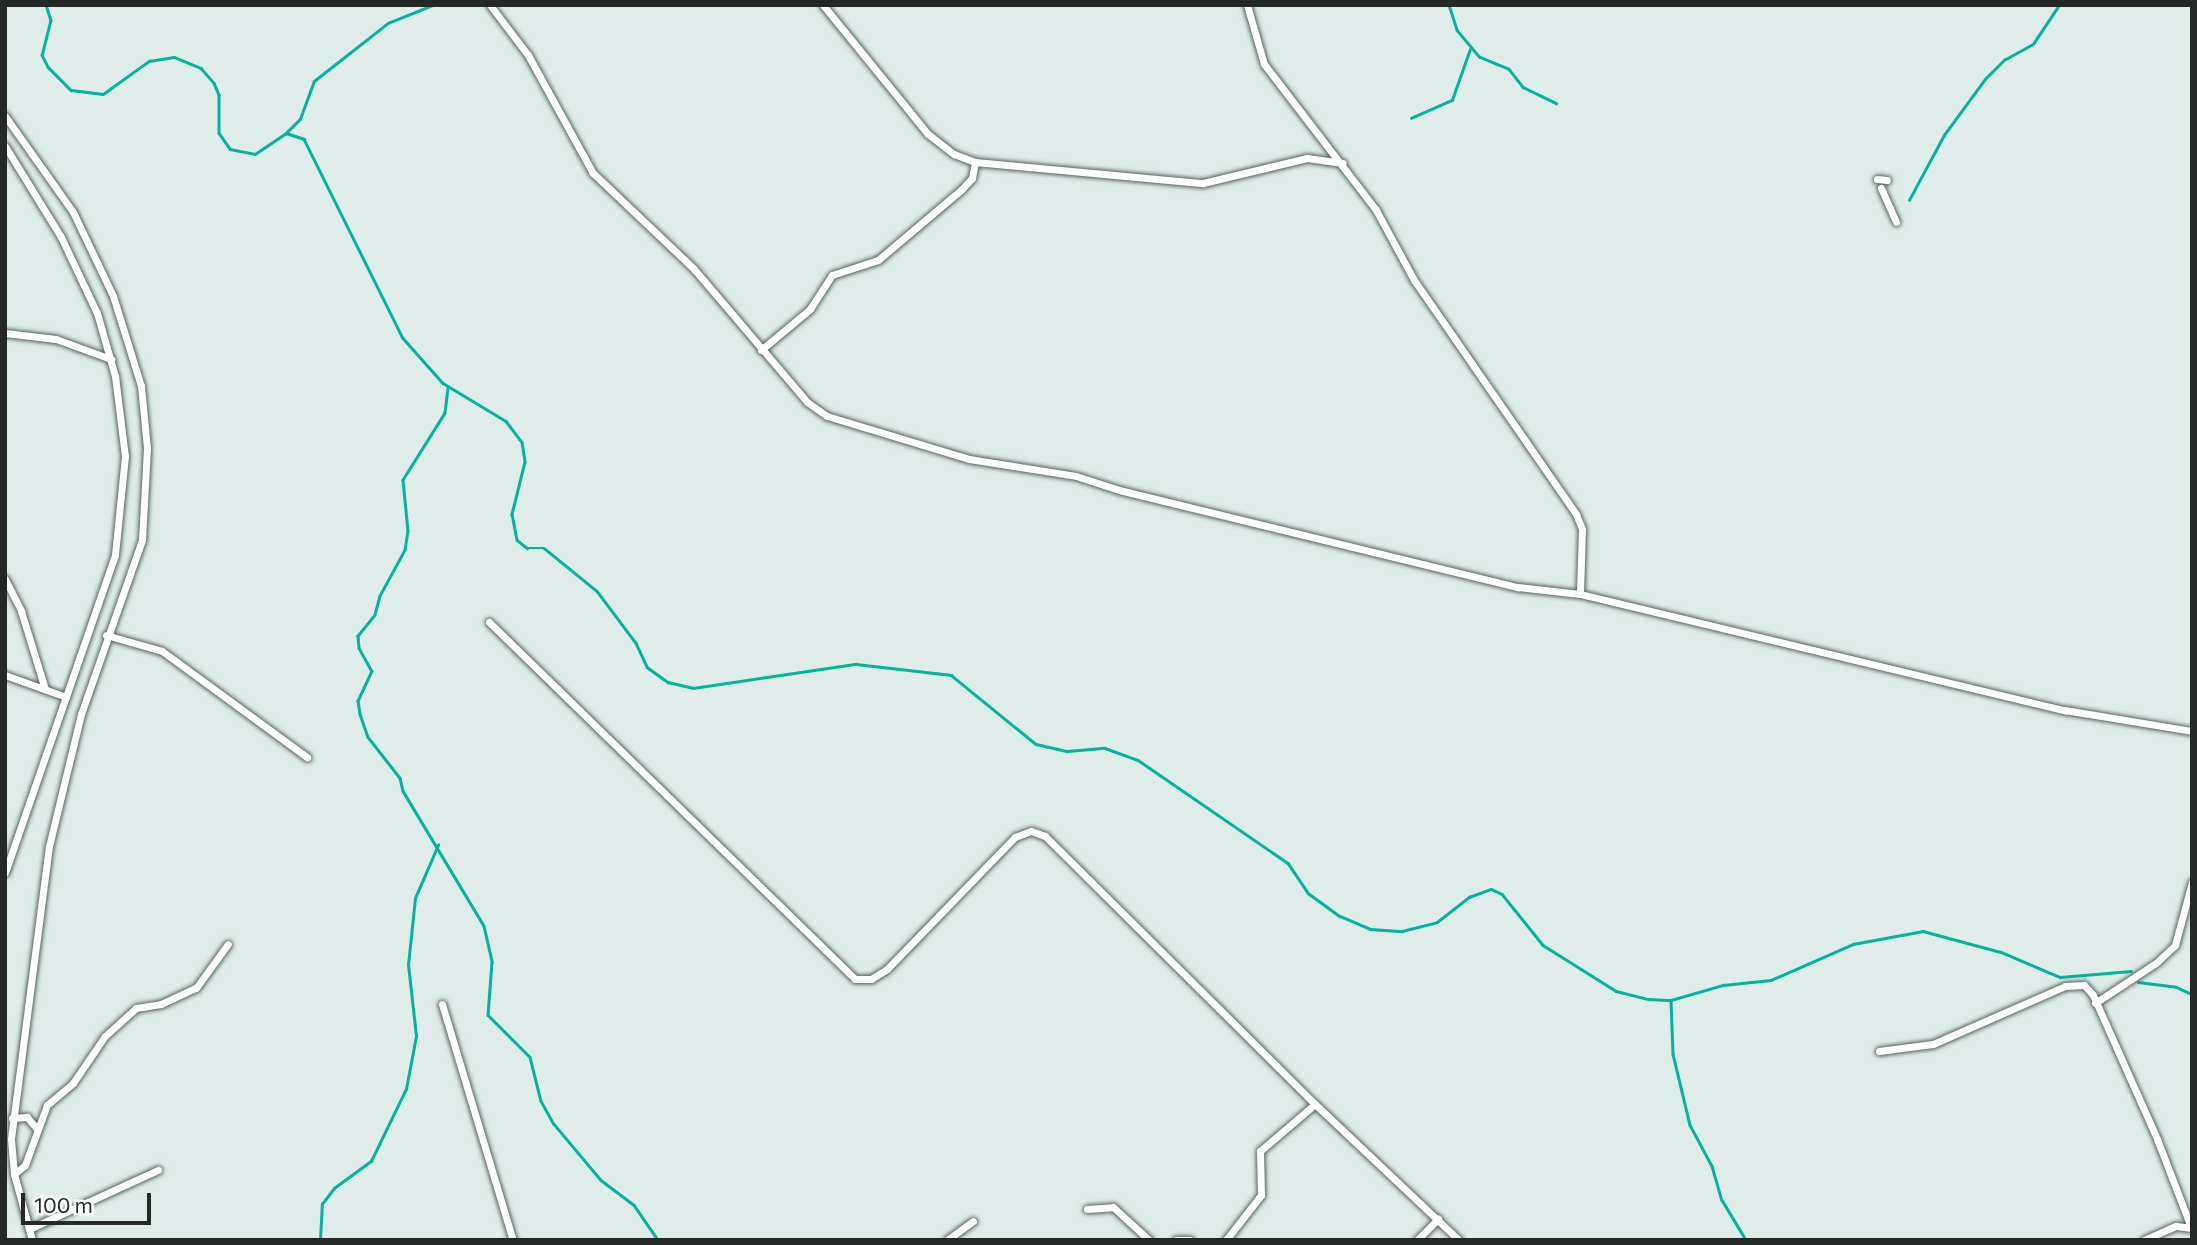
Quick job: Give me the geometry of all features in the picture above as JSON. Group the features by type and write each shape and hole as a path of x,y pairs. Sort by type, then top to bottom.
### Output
{"street":[{"path":"490,5 528,55 593,173 694,269 761,350 820,413 939,452 1076,476 1119,490 1518,587 1580,594 2052,708 2192,731"},
{"path":"823,5 928,134 954,154 975,162 1203,183 1307,158 1343,164"},
{"path":"1247,5 1264,64 1376,210 1414,280 1576,514 1582,528 1580,594"},
{"path":"5,116 83,230 113,296 141,386 148,448 142,540 106,635 49,846 12,1118 14,1174 32,1240"},
{"path":"5,145 80,275 111,359 125,456 121,520 110,571 5,872"},
{"path":"761,350 810,309 832,275 878,260 962,189 972,178 975,162"},
{"path":"1877,179 1887,180"},
{"path":"1881,188 1896,222"},
{"path":"5,333 56,339 111,359"},
{"path":"5,579 21,611 45,689"},
{"path":"489,621 847,975 864,980 879,975 1015,837 1038,831 1315,1104 1460,1240"},
{"path":"106,635 162,651 307,757"},
{"path":"5,675 66,697"},
{"path":"2095,1003 2156,963 2175,945 2192,882"},
{"path":"14,1174 25,1164 47,1105 74,1083 105,1036 128,1013 196,988 228,944"},
{"path":"1879,1051 1933,1044 2065,986 2084,985 2095,1003 2191,1228"},
{"path":"442,1004 513,1240"},
{"path":"1226,1240 1262,1195 1260,1151 1315,1104"},
{"path":"12,1118 27,1117 37,1129"},
{"path":"29,1229 158,1170"},
{"path":"1087,1209 1113,1207 1149,1240"},
{"path":"1417,1240 1438,1219"},
{"path":"947,1240 974,1221"},
{"path":"2144,1240 2176,1226 2191,1228"},
{"path":"1176,1240 1190,1240"}],"waterway":[{"path":"46,5 51,20 42,55 48,67 71,90 103,94 149,61 174,57 201,68 214,83 219,95 219,133 230,149 255,154 286,133 304,139 403,338 443,383 506,421 522,442 525,462 512,514 517,540 527,548 544,548 597,591 636,643 647,667 668,682 693,688 856,664 951,675 1036,744 1067,751 1105,748 1138,760 1288,863 1308,893 1340,916 1370,929 1402,931 1437,922 1469,897 1491,889 1502,894 1543,945 1616,991 1649,999 1671,1000 1723,985 1771,980 1853,944 1923,931 2001,952 2060,977 2131,971"},
{"path":"287,132 300,119 314,81 388,23 433,5"},
{"path":"1449,5 1457,30 1480,57 1509,69 1523,87 1556,103"},
{"path":"1909,200 1944,135 1985,79 2004,60 2033,44 2059,5"},
{"path":"1411,118 1452,100 1470,49"},
{"path":"448,388 445,413 403,480 408,531 405,550 380,596 375,615 358,636 359,648 372,671 358,701 360,714 368,737 400,778 403,791 484,926 492,962 488,1015 530,1057 541,1101 554,1124 601,1180 634,1205 658,1240"},
{"path":"320,1240 322,1204 334,1188 371,1161 406,1089 416,1036 408,965 415,898 438,845"},
{"path":"2138,982 2176,987 2192,994"},
{"path":"1671,1001 1673,1054 1690,1125 1712,1166 1722,1200 1746,1240"}]}
